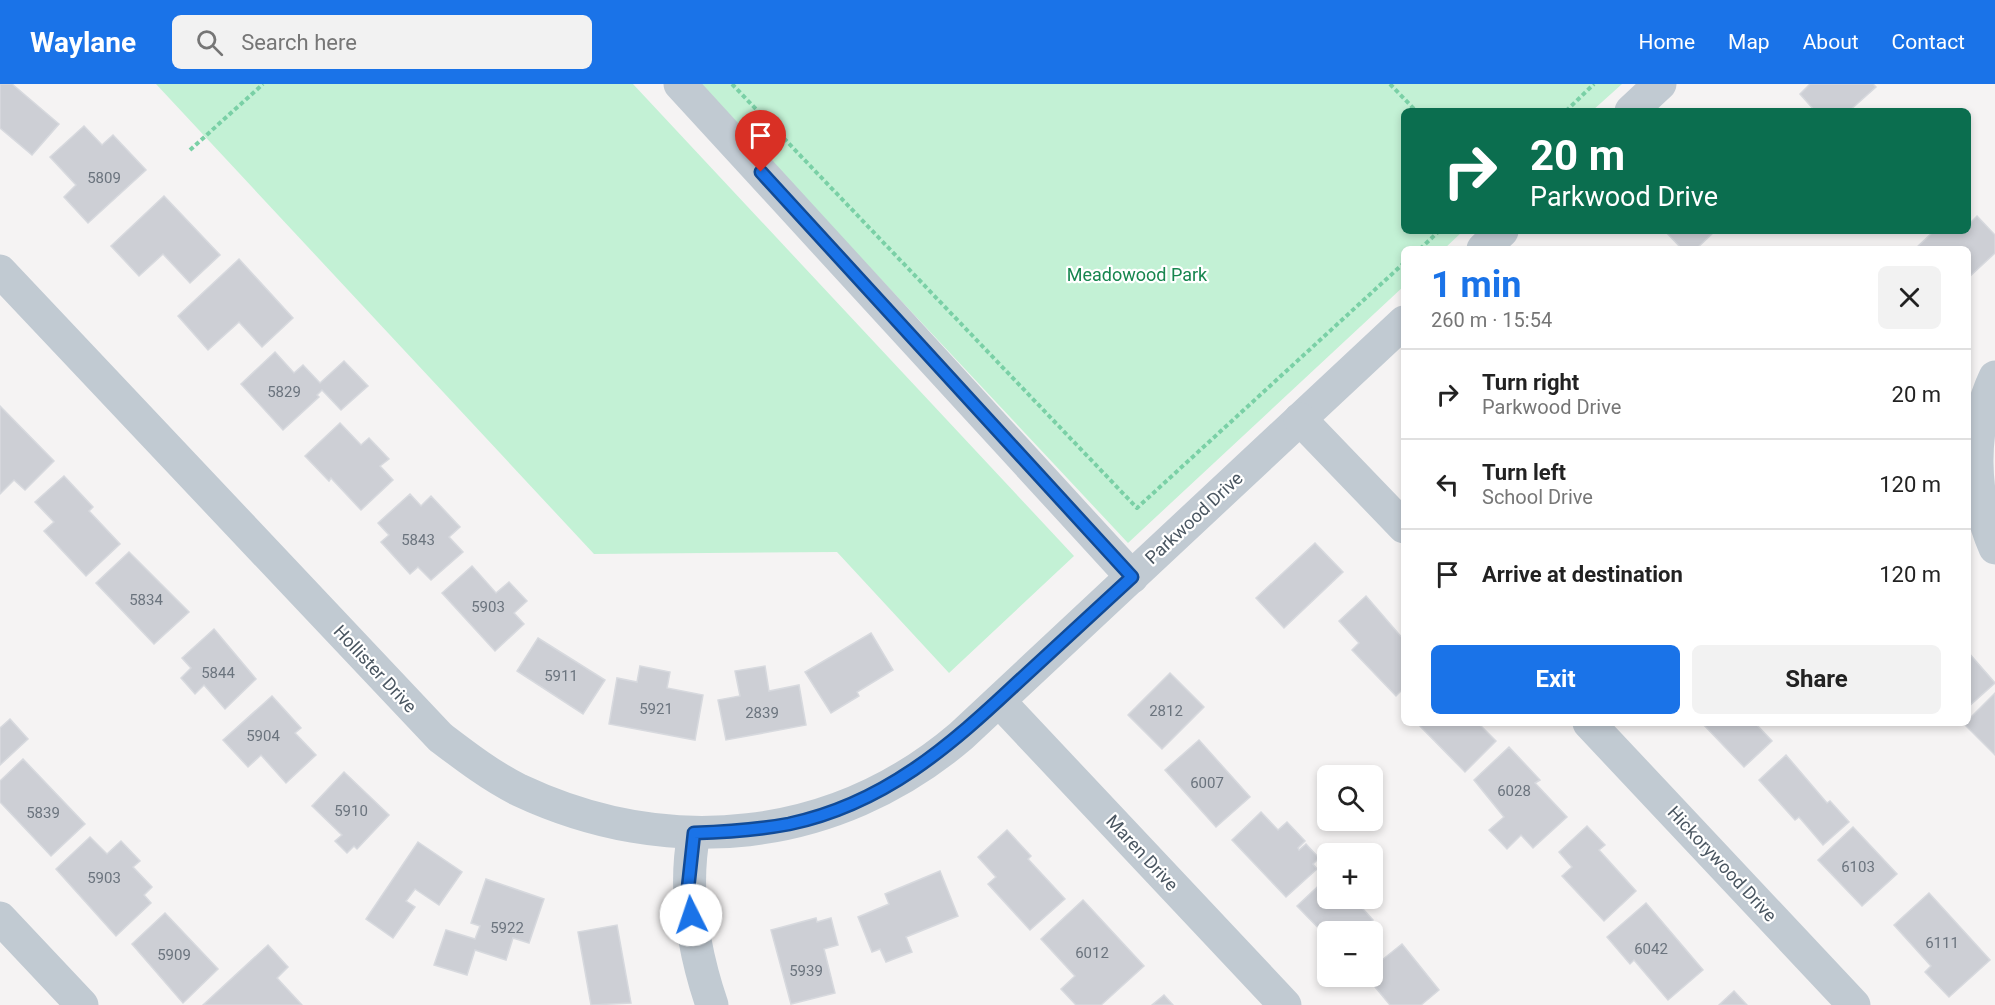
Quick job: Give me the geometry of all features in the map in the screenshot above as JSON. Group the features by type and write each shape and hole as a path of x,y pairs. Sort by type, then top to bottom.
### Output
{"street":[{"path":"680,84 1132,577"},
{"path":"1634,108 1660,84"},
{"path":"1486,246 1499,234"},
{"name":"Hollister Drive","path":"5,286 440,737 485,770 546,802 624,826 694,833"},
{"name":"Parkwood Drive","path":"694,833 735,832 790,824 868,796 936,755 999,701 1401,325"},
{"path":"1995,377 1988,394 1977,448 1978,491 1988,532 1995,548"},
{"path":"1300,419 1401,524"},
{"name":"Maren Drive","path":"999,701 1285,1005"},
{"name":"Hickorywood Drive","path":"1592,726 1854,1005"},
{"path":"694,833 688,888 692,929 703,983 712,1005"},
{"path":"0,918 82,1005"}],"path":[{"path":"190,150 262,84"},
{"path":"732,84 1137,508 1401,266"},
{"path":"1390,84 1413,108"},
{"path":"1569,108 1594,84"},
{"path":"1423,246 1436,234"}],"green space":[{"path":"156,84 633,84 1074,556 949,673 837,552 594,554"},
{"name":"Meadowood Park","path":"698,84 1622,84 1595,108 1401,108 1401,234 1460,234 1447,246 1401,246 1401,289 1128,543"}],"building":[{"path":"0,84 12,84 59,124 32,155 0,128"},
{"path":"1810,84 1873,84 1876,87 1852,108 1812,108 1800,94"},
{"path":"84,126 102,145 113,135 146,170 88,223 64,197 76,185 50,157"},
{"path":"164,196 220,255 190,283 163,254 139,276 111,246"},
{"path":"1977,216 1995,235 1995,253 1971,275 1971,246 1918,246 1931,234 1971,234 1971,222"},
{"path":"1668,234 1712,234 1699,246 1679,246"},
{"path":"239,259 293,318 262,347 239,322 208,350 178,316"},
{"path":"275,352 294,373 303,365 320,383 344,361 368,386 341,410 322,390 317,395 319,397 283,430 241,384"},
{"path":"0,406 54,461 25,490 14,480 0,494"},
{"path":"340,423 361,445 369,438 389,459 380,466 393,480 361,510 331,478 329,481 305,456"},
{"path":"64,476 93,507 89,511 120,544 86,576 44,531 54,522 35,502"},
{"path":"410,494 421,506 431,496 460,527 449,537 463,552 431,580 418,567 410,574 381,542 389,535 378,523"},
{"path":"1315,543 1343,572 1284,628 1256,598"},
{"path":"129,552 189,612 154,644 96,583"},
{"path":"472,566 496,593 509,582 527,601 514,613 524,624 495,651 442,593"},
{"path":"1366,596 1401,637 1401,691 1396,696 1352,650 1359,643 1339,621"},
{"path":"214,629 256,679 225,709 204,685 195,694 181,678 191,668 182,658"},
{"path":"871,633 893,670 857,692 859,696 831,713 805,672"},
{"path":"538,638 605,680 583,714 517,671"},
{"path":"1971,655 1995,683 1971,704"},
{"path":"640,666 670,672 667,688 703,695 695,740 609,724 617,678 637,682"},
{"path":"765,666 769,691 799,685 806,725 726,740 718,700 740,696 735,671"},
{"path":"1170,673 1204,707 1162,749 1128,715"},
{"path":"1995,693 1995,755 1966,726 1971,726 1971,717"},
{"path":"272,696 301,728 295,733 316,755 286,783 261,755 248,767 223,740"},
{"path":"10,719 28,739 0,765 0,728"},
{"path":"1420,726 1481,726 1496,741 1465,772"},
{"path":"1705,726 1758,726 1772,741 1744,767"},
{"path":"1199,740 1250,797 1216,827 1165,770"},
{"path":"1509,747 1540,780 1535,783 1567,817 1533,848 1521,835 1507,849 1489,830 1504,817 1474,780"},
{"path":"1786,755 1827,803 1830,801 1849,822 1823,845 1799,817 1795,820 1759,780"},
{"path":"23,759 85,824 51,856 0,802 0,781"},
{"path":"344,772 389,815 357,849 354,846 347,853 335,841 342,835 312,806"},
{"path":"1261,812 1278,830 1287,822 1305,841 1298,848 1299,850 1306,844 1317,856 1317,860 1313,864 1317,869 1286,897 1232,840"},
{"path":"1587,826 1605,845 1599,850 1636,891 1604,921 1562,876 1572,867 1559,852"},
{"path":"1853,827 1897,874 1862,906 1818,860"},
{"path":"1007,830 1031,856 1028,859 1065,899 1030,930 988,884 996,877 978,857"},
{"path":"90,837 107,854 121,841 140,861 133,867 152,887 144,895 151,903 116,936 56,869"},
{"path":"418,842 462,872 439,905 415,889 406,901 415,907 393,938 366,919"},
{"path":"940,871 958,916 906,937 912,952 886,962 880,949 872,952 858,917 889,904 885,894"},
{"path":"486,879 544,899 529,943 513,938 506,960 475,950 467,975 434,965 446,930 475,939 480,926 471,923"},
{"path":"1317,887 1317,909 1363,909 1373,920 1317,921 1317,927 1297,906"},
{"path":"1929,893 1990,960 1949,997 1925,972 1931,966 1894,925"},
{"path":"1083,900 1144,966 1101,1005 1076,1005 1061,989 1075,976 1041,939"},
{"path":"1646,903 1703,970 1668,1000 1634,960 1630,964 1607,937"},
{"path":"165,913 218,969 183,1003 132,944"},
{"path":"816,918 817,922 831,918 838,945 824,949 835,993 791,1004 771,930"},
{"path":"617,925 631,1003 591,1005 578,932"},
{"path":"1402,944 1439,990 1421,1005 1390,1005 1375,987 1383,987 1383,959"},
{"path":"268,945 288,967 277,978 302,1005 203,1005"},
{"path":"1734,991 1747,1005 1719,1005"},
{"path":"1164,995 1173,1005 1152,1005"}],"route":[{"path":"691,915 688,888 694,833 748,831 790,824 844,806 893,784 951,745 1132,577 761,172"}]}
